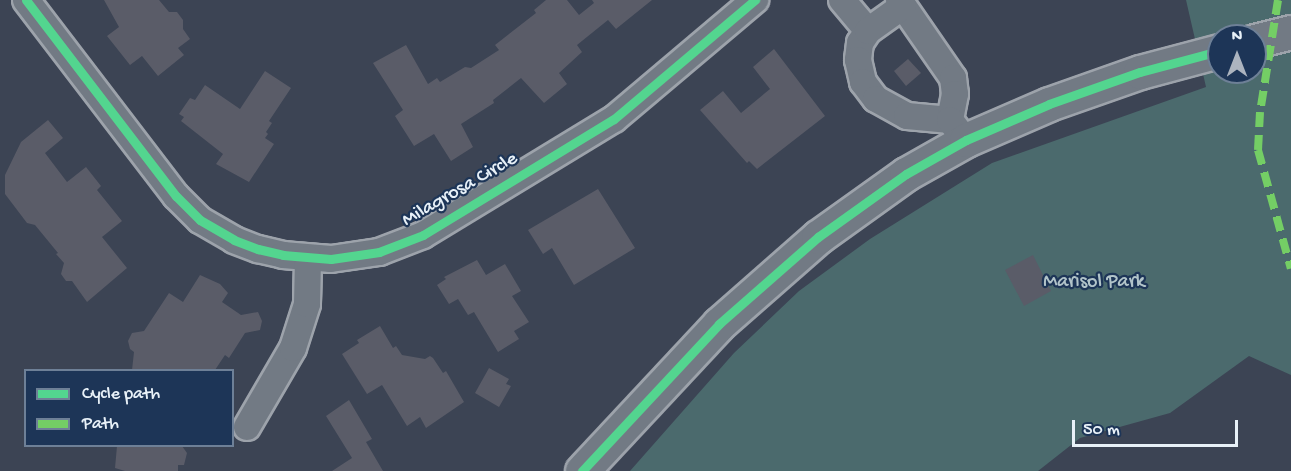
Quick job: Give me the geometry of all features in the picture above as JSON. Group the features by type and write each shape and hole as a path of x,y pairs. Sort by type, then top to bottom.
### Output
{"street":[{"name":"Milagrosa Circle","path":"26,0 176,196 200,220 234,240 258,249 308,259 339,258 379,252 423,235 614,119 755,0"},
{"path":"842,0 868,31"},
{"path":"901,3 952,78 958,130 908,116 876,99 863,82 858,60 860,43 868,31 901,3"},
{"path":"1267,38 1291,32"},
{"path":"582,471 719,324 818,237 906,174 958,130 1049,105 1140,72 1207,54"},
{"path":"247,427 293,348 307,304 308,259"}],"green space":[{"name":"Marisol Park","path":"1186,0 1291,0 1291,375 1249,356 1170,413 1080,438 1038,471 630,471 734,353 799,291 870,239 992,163 1206,87"}],"building":[{"path":"104,0 159,0 169,12 177,12 183,20 183,29 190,39 178,48 184,55 158,76 142,56 130,65 107,36 119,27"},
{"path":"546,0 567,0 579,15 594,3 592,0 652,0 616,29 608,20 577,45 582,52 559,73 567,84 544,103 521,78 493,100 494,103 461,124 473,147 451,161 434,134 414,146 395,116 403,110 373,63 406,45 428,84 437,78 440,82 465,67 471,68 499,50 495,45 536,13 534,10"},
{"path":"774,49 825,116 757,169 749,161 747,163 700,110 723,91 741,113 770,89 753,67"},
{"path":"908,59 921,73 906,86 894,71"},
{"path":"265,71 291,88 269,121 272,123 265,138 274,144 249,182 216,164 223,154 181,121 184,117 179,114 190,98 195,100 205,85 240,109"},
{"path":"48,120 63,138 45,153 67,182 86,167 101,186 97,190 122,221 102,237 127,268 87,302 72,281 66,281 61,274 64,263 56,254 58,253 35,225 27,223 5,194 5,175 21,142"},
{"path":"598,189 635,248 574,285 552,248 543,254 528,230"},
{"path":"1033,255 1051,291 1024,306 1005,270"},
{"path":"477,260 486,275 505,264 521,291 512,296 529,322 514,331 519,339 498,352 474,312 468,315 458,299 449,304 437,285 446,279 444,277"},
{"path":"200,275 220,284 228,293 222,302 241,315 258,312 262,321 260,330 245,333 229,358 225,355 216,369 132,369 134,352 130,349 128,341 132,333 144,331 169,293 183,302"},
{"path":"380,326 393,348 396,346 402,355 433,358 443,373 446,371 464,402 426,428 420,417 407,426 382,385 367,394 342,354 359,343 357,340"},
{"path":"489,368 509,379 506,384 511,386 499,407 475,393"},
{"path":"349,400 372,439 366,442 383,471 332,471 352,458 326,416"},
{"path":"117,447 183,447 187,453 184,465 178,465 178,471 125,471 115,468"}],"marked path":[{"path":"1278,0 1260,112 1258,150 1291,269"}],"cycle path":[{"path":"26,0 176,196 200,220 234,240 258,249 283,255 331,259 379,252 423,235 614,119 755,0"},
{"path":"582,471 719,324 818,237 906,174 966,140 1049,104 1140,72 1207,54"}]}
